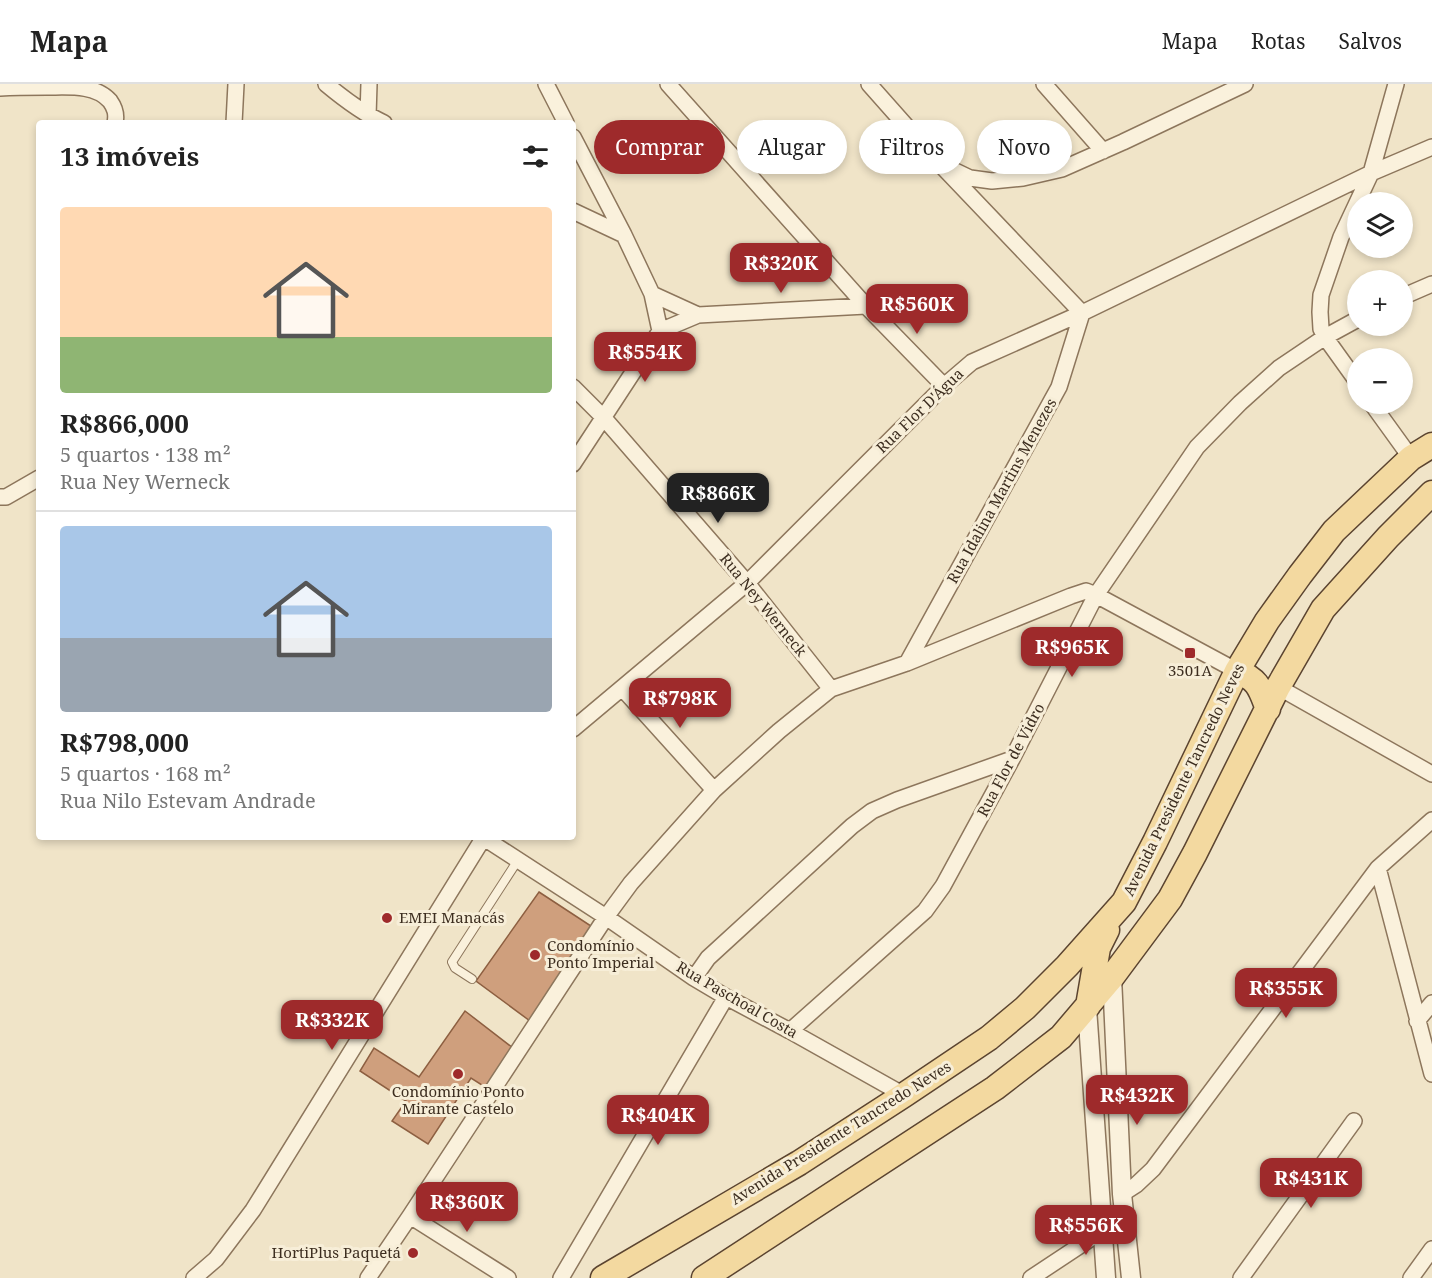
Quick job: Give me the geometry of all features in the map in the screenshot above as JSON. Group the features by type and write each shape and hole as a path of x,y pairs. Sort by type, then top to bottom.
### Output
{"main road":[{"name":"Avenida Presidente Tancredo Neves","path":"612,1274 799,1162 989,1038 1025,1008 1067,966 1124,902 1155,843 1237,670 1267,621 1334,531 1411,458 1432,445"},
{"path":"704,1278 995,1088 1061,1037 1112,977 1170,898 1273,698 1323,609 1388,537 1432,493"},
{"path":"1237,670 1246,674 1273,698"},
{"path":"1087,1008 1098,948 1124,902"}],"street":[{"path":"234,120 236,84"},
{"path":"326,84 368,116 377,120"},
{"path":"368,116 369,84"},
{"path":"546,84 564,120"},
{"path":"668,84 866,306 944,386"},
{"path":"869,84 900,120"},
{"path":"1044,84 1103,152"},
{"path":"961,174 992,182 1062,169 1103,152 1245,84"},
{"path":"1347,367 1321,328 1321,295 1341,237 1371,173 1396,84"},
{"path":"0,88 82,87 98,91 115,108 116,120"},
{"path":"576,143 624,235 651,294 660,330"},
{"name":"Rua Flor D'Água","path":"576,726 747,583 944,386 972,362 1082,313 1371,173 1432,147"},
{"path":"949,174 1082,313"},
{"path":"576,213 624,235"},
{"path":"1413,292 1432,284"},
{"path":"651,294 698,315"},
{"path":"576,459 660,330 698,315 866,306"},
{"name":"Rua Idalina Martins Menezes","path":"907,663 1059,387 1082,313"},
{"name":"Rua Flor de Vidro","path":"790,1031 925,911 944,886 1096,595 1197,447 1240,403 1280,368 1347,325"},
{"name":"Rua Ney Werneck","path":"576,390 603,417 747,583 831,689"},
{"path":"1379,414 1411,458"},
{"path":"0,497 6,497 36,480"},
{"path":"368,1278 606,917 631,883 714,790 779,731 831,689 907,663 1086,591 1237,670"},
{"path":"622,688 714,790"},
{"path":"1273,698 1432,774"},
{"path":"694,978 708,958 852,826 872,811 1012,759"},
{"path":"1122,1194 1154,1169 1378,868 1432,820"},
{"path":"194,1278 216,1259 253,1210 482,840"},
{"name":"Rua Paschoal Costa","path":"488,840 694,978 904,1095"},
{"path":"1378,868 1432,1074"},
{"path":"1112,977 1122,1194 1131,1278"},
{"path":"561,1278 726,997"},
{"path":"1418,1021 1432,1003"},
{"path":"1087,1008 1106,1278"},
{"path":"1241,1278 1354,1121"},
{"path":"410,1216 508,1278"},
{"path":"1030,1278 1102,1231"},
{"path":"1412,1278 1432,1249"}],"lane":[{"path":"472,979 455,968 452,962 518,860"}],"building":[{"name":"Condomínio Ponto Imperial","path":"539,892 594,928 530,1021 476,981"},
{"name":"Condomínio Ponto Mirante Castelo","path":"465,1011 513,1048 485,1087 471,1078 428,1144 392,1121 406,1101 360,1071 374,1048 419,1077"}],"place":[{"name":"3501A","path":"1190,653"},
{"name":"EMEI Manacás","path":"387,918"},
{"name":"Condomínio Ponto Imperial","path":"535,955"},
{"name":"Condomínio Ponto Mirante Castelo","path":"458,1074"},
{"name":"HortiPlus Paquetá","path":"413,1253"}]}
